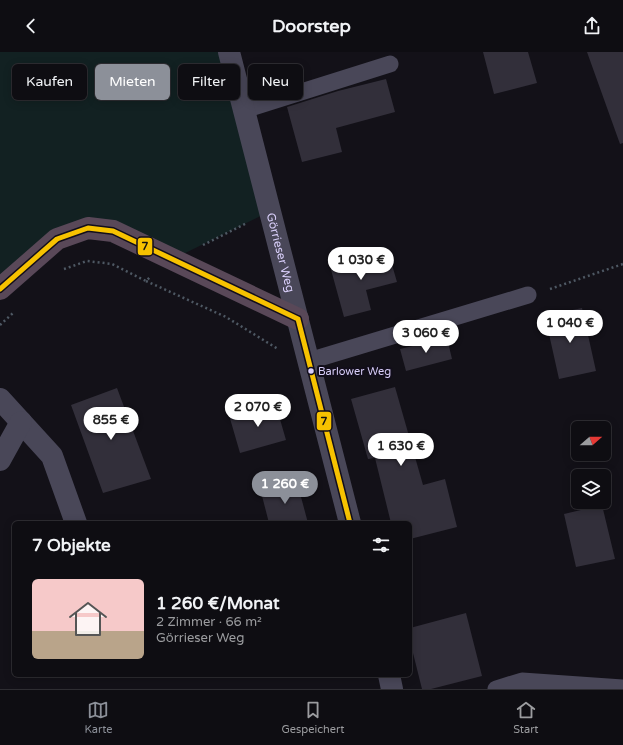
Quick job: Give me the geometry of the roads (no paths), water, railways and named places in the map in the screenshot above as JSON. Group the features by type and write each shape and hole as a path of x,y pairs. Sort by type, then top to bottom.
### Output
{"highway":[{"path":"0,289 57,239 88,228 113,231 298,319"}],"street":[{"name":"Görrieser Weg","path":"229,52 349,521"},
{"path":"0,399 52,456 75,521"},
{"path":"0,460 21,422"},
{"path":"389,677 392,689"}],"lane":[{"path":"244,110 390,64"},
{"path":"309,361 528,295"},
{"path":"496,689 522,681 623,688"}],"place":[{"name":"Barlower Weg","path":"311,371"}]}
